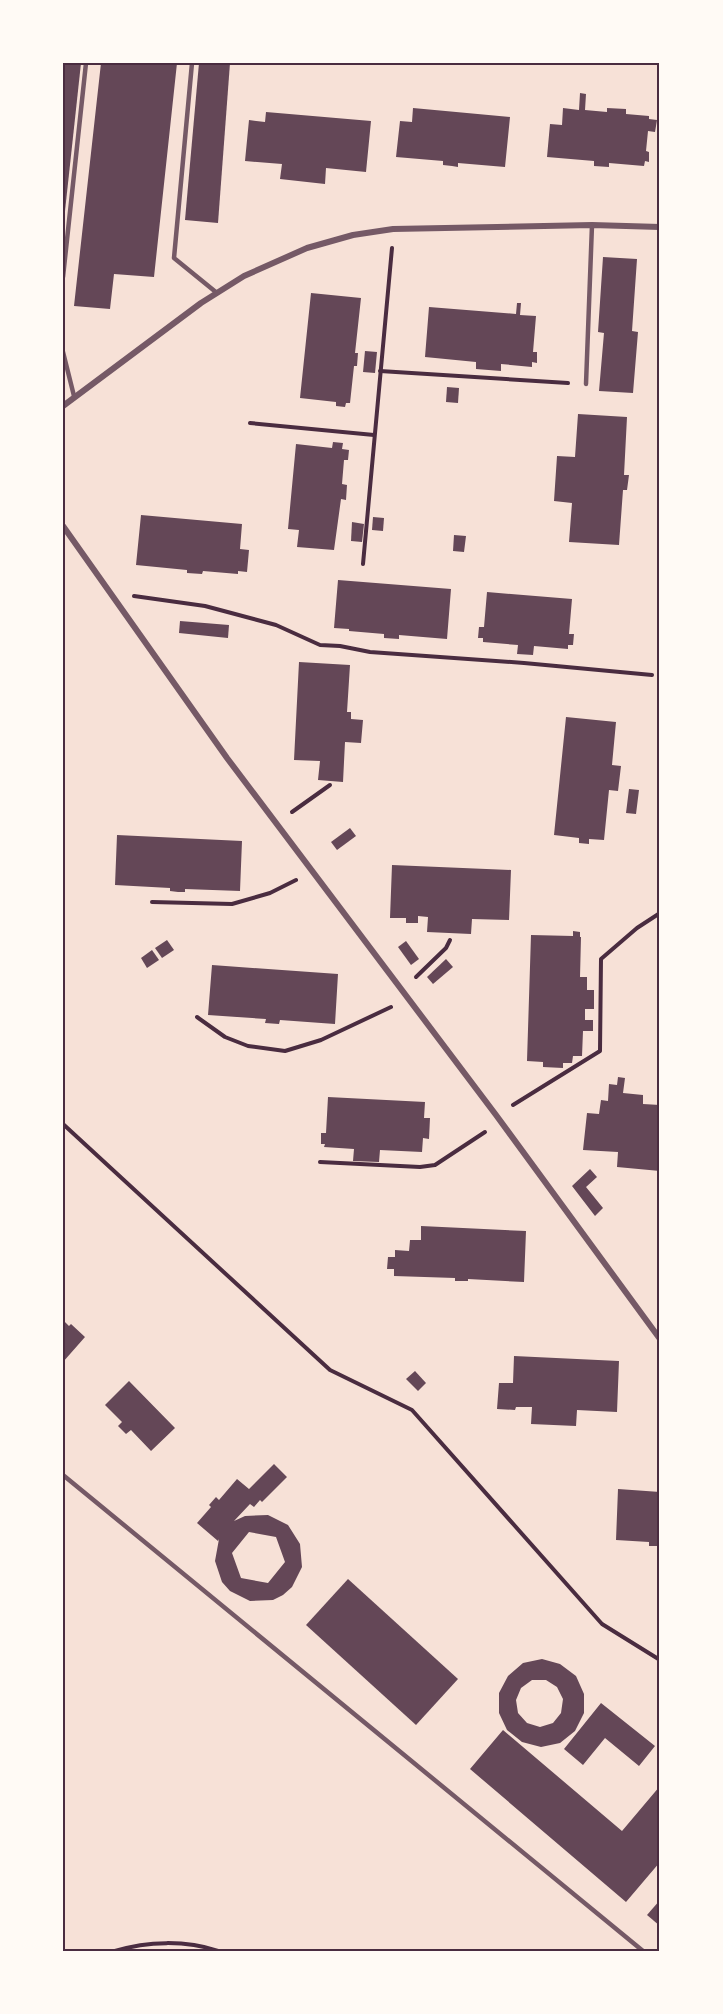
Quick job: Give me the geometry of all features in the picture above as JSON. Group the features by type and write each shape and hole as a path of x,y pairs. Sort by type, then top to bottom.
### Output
{"street":[{"path":"63,406 217,293 244,276 307,248 353,235 393,229 592,225 660,227"},
{"path":"63,526 227,758 498,1118 660,1339"}],"lane":[{"path":"63,277 86,63"},
{"path":"192,63 174,258 217,293"},
{"path":"586,384 592,225"},
{"path":"63,352 74,396"},
{"path":"63,1475 643,1951"}],"path":[{"path":"363,564 393,229"},
{"path":"380,371 562,382"},
{"path":"250,423 374,435"},
{"path":"119,604 135,595 205,606 276,625 320,645 370,652 652,675"},
{"path":"276,823 330,786"},
{"path":"152,902 232,904 270,893 312,871"},
{"path":"320,1162 420,1167 435,1165 498,1118 600,1051 601,959 637,928 660,913"},
{"path":"402,990 428,968 450,940"},
{"path":"197,1017 225,1037 248,1046 285,1051 321,1040 408,998"},
{"path":"63,1124 330,1370 412,1410 602,1624 660,1660"},
{"path":"115,1951 135,1945 197,1944 218,1951"}],"building":[{"path":"63,63 81,63 65,211 63,211"},
{"path":"101,63 177,63 154,277 114,274 110,309 74,306"},
{"path":"199,63 230,63 218,223 185,220"},
{"path":"580,93 586,94 585,110 607,112 607,108 626,109 626,114 649,116 649,119 657,120 655,132 648,131 646,151 649,152 649,162 645,161 644,166 609,163 609,167 594,166 594,161 547,157 550,124 562,125 563,108 579,110"},
{"path":"413,108 510,117 505,167 458,163 458,167 443,165 443,161 396,157 400,121 412,122"},
{"path":"266,112 371,121 366,172 326,168 325,184 280,179 282,164 245,161 249,120 265,122"},
{"path":"603,257 637,259 632,331 638,332 633,393 599,391 604,333 598,332"},
{"path":"311,293 361,298 355,353 358,353 357,366 354,366 350,403 346,403 345,407 336,406 336,402 300,398"},
{"path":"517,303 521,303 520,315 536,316 533,352 537,352 537,363 532,362 532,367 501,364 501,371 476,369 476,362 425,357 429,307 516,314"},
{"path":"365,351 377,352 375,373 363,372"},
{"path":"447,387 459,388 458,403 446,402"},
{"path":"578,414 627,417 624,475 629,475 627,490 623,490 619,545 569,542 572,503 554,501 557,456 575,457"},
{"path":"333,442 343,443 342,449 349,450 348,460 344,460 342,484 347,485 346,500 341,499 334,550 297,547 299,530 288,529 296,444 332,448"},
{"path":"141,515 242,524 240,549 249,550 247,572 238,571 238,574 203,571 202,574 187,573 187,570 136,565"},
{"path":"373,517 384,518 383,531 372,530"},
{"path":"352,522 364,524 362,542 351,541"},
{"path":"454,535 466,536 464,552 453,551"},
{"path":"338,580 451,589 447,639 399,635 399,639 384,638 384,634 334,628"},
{"path":"487,592 572,599 569,634 574,634 573,645 568,645 568,649 534,646 533,655 517,654 518,645 483,642 483,638 478,638 479,627 484,627"},
{"path":"180,621 229,625 228,638 179,633"},
{"path":"299,662 350,665 347,712 351,712 351,719 363,720 361,743 345,742 343,782 318,780 320,761 294,760"},
{"path":"566,717 616,722 612,765 621,766 618,791 609,790 604,840 589,839 589,844 579,843 579,838 554,835"},
{"path":"629,789 639,790 636,814 626,813"},
{"path":"350,828 356,836 337,850 331,842"},
{"path":"117,835 242,841 240,891 185,889 185,892 178,892 170,891 170,888 115,885"},
{"path":"392,865 511,870 509,920 472,919 471,934 427,932 428,917 418,916 418,923 406,923 406,918 390,918"},
{"path":"573,931 580,932 581,937 580,977 587,977 587,990 594,990 594,1009 585,1009 585,1020 593,1020 593,1031 583,1031 582,1056 573,1056 572,1063 563,1063 563,1068 543,1067 543,1062 527,1061 531,935 573,936"},
{"path":"167,940 174,950 162,958 155,948"},
{"path":"406,941 419,959 411,965 398,947"},
{"path":"152,950 159,960 147,968 141,958"},
{"path":"446,959 453,967 433,984 427,977"},
{"path":"212,965 338,974 335,1024 280,1020 279,1024 265,1023 266,1019 208,1015"},
{"path":"618,1077 625,1078 623,1093 643,1095 643,1104 660,1105 660,1171 617,1167 618,1152 583,1150 587,1113 599,1114 601,1100 608,1101 609,1084 617,1085"},
{"path":"328,1097 425,1102 424,1118 430,1118 429,1139 423,1138 422,1152 380,1150 379,1162 353,1161 354,1149 324,1147 325,1144 321,1144 321,1133 326,1133"},
{"path":"590,1169 597,1177 586,1187 603,1208 595,1216 572,1186"},
{"path":"421,1226 526,1231 524,1282 468,1279 468,1281 455,1281 455,1278 394,1276 394,1269 387,1269 388,1257 395,1257 395,1250 409,1251 410,1240 421,1240"},
{"path":"63,1320 85,1337 63,1362"},
{"path":"514,1356 619,1361 617,1412 577,1410 576,1426 531,1424 532,1407 516,1407 515,1410 497,1409 499,1383 513,1383"},
{"path":"415,1371 426,1383 418,1391 406,1379"},
{"path":"129,1381 175,1428 151,1451 131,1430 126,1434 118,1426 122,1422 105,1405"},
{"path":"274,1464 287,1477 262,1502 260,1500 254,1507 250,1504 234,1521 245,1516 268,1515 288,1525 300,1544 302,1567 292,1587 273,1600 250,1601 230,1591 222,1582 215,1561 219,1539 218,1541 197,1523 211,1507 209,1505 216,1497 219,1500 237,1479 249,1489","holes":["249,1532 276,1537 285,1562 268,1583 241,1578 232,1553"]},
{"path":"618,1489 660,1492 660,1546 649,1546 649,1542 616,1540"},
{"path":"348,1579 458,1679 416,1725 306,1625"},
{"path":"542,1659 560,1664 576,1676 584,1694 584,1713 575,1731 560,1743 541,1747 522,1742 507,1730 499,1713 499,1693 508,1676 523,1663","holes":["532,1680 546,1680 557,1687 563,1699 561,1713 553,1723 540,1727 527,1723 518,1713 516,1700 521,1688"]},
{"path":"601,1703 655,1746 639,1766 605,1738 583,1765 564,1749"},
{"path":"503,1730 622,1831 660,1786 660,1862 626,1902 470,1769"},
{"path":"660,1900 660,1926 647,1915"}]}
